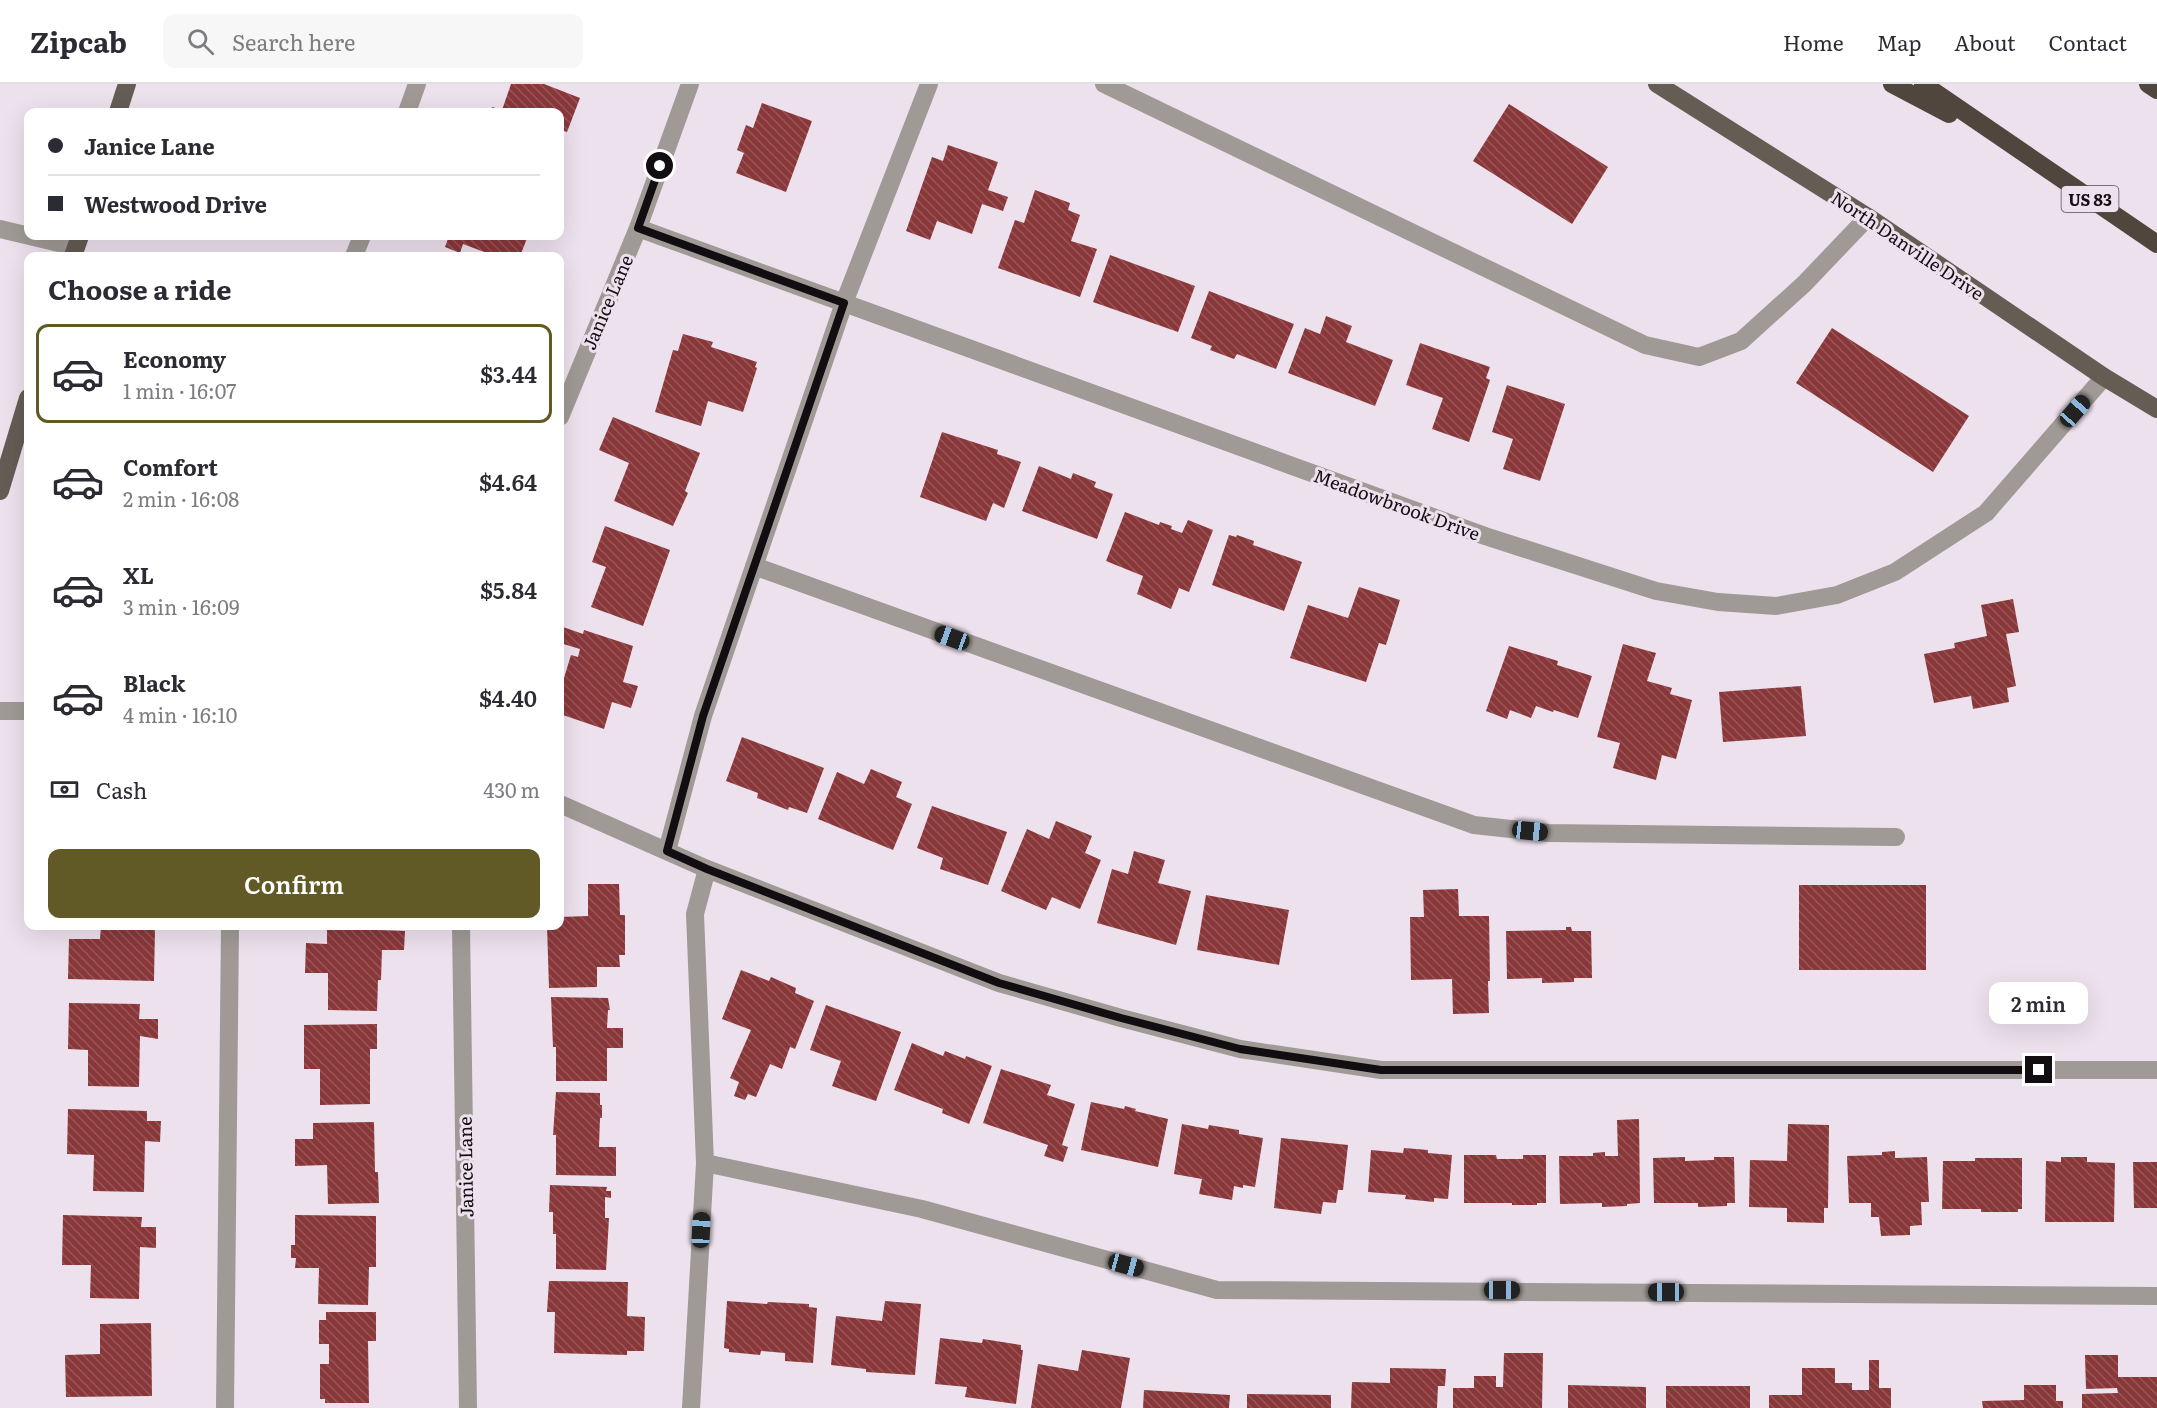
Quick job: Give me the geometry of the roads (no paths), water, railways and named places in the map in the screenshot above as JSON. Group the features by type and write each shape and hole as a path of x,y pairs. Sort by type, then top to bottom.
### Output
{"highway":[{"path":"1892,84 2024,153"},
{"name":"US 83","path":"1923,84 2157,244"},
{"path":"2148,84 2157,90"}],"main road":[{"path":"119,108 127,84"},
{"name":"North Danville Drive","path":"1657,84 1868,217 2104,376 2157,409"},
{"path":"0,491 5,456 24,408"}],"street":[{"path":"408,108 417,84"},
{"name":"Janice Lane","path":"564,407 638,228 690,84"},
{"path":"667,851 703,716 754,566 844,303 929,84"},
{"path":"1104,84 1645,345 1699,357 1741,341 1804,284 1868,217"},
{"name":"Meadowbrook Drive","path":"638,228 1485,536 1656,591 1718,602 1776,606 1837,594 1895,572 1986,513 2104,376"},
{"path":"0,229 24,234"},
{"path":"50,240 77,246"},
{"path":"754,566 1474,825 1548,833 1896,837"},
{"path":"0,711 24,711"},
{"path":"564,806 707,869 999,983 1240,1049 1381,1070 2157,1070"},
{"path":"691,1408 705,1162 695,914 707,869"},
{"path":"225,1408 230,930"},
{"name":"Janice Lane","path":"461,930 468,1408"},
{"path":"705,1162 922,1209 1217,1290 2157,1296"}]}
